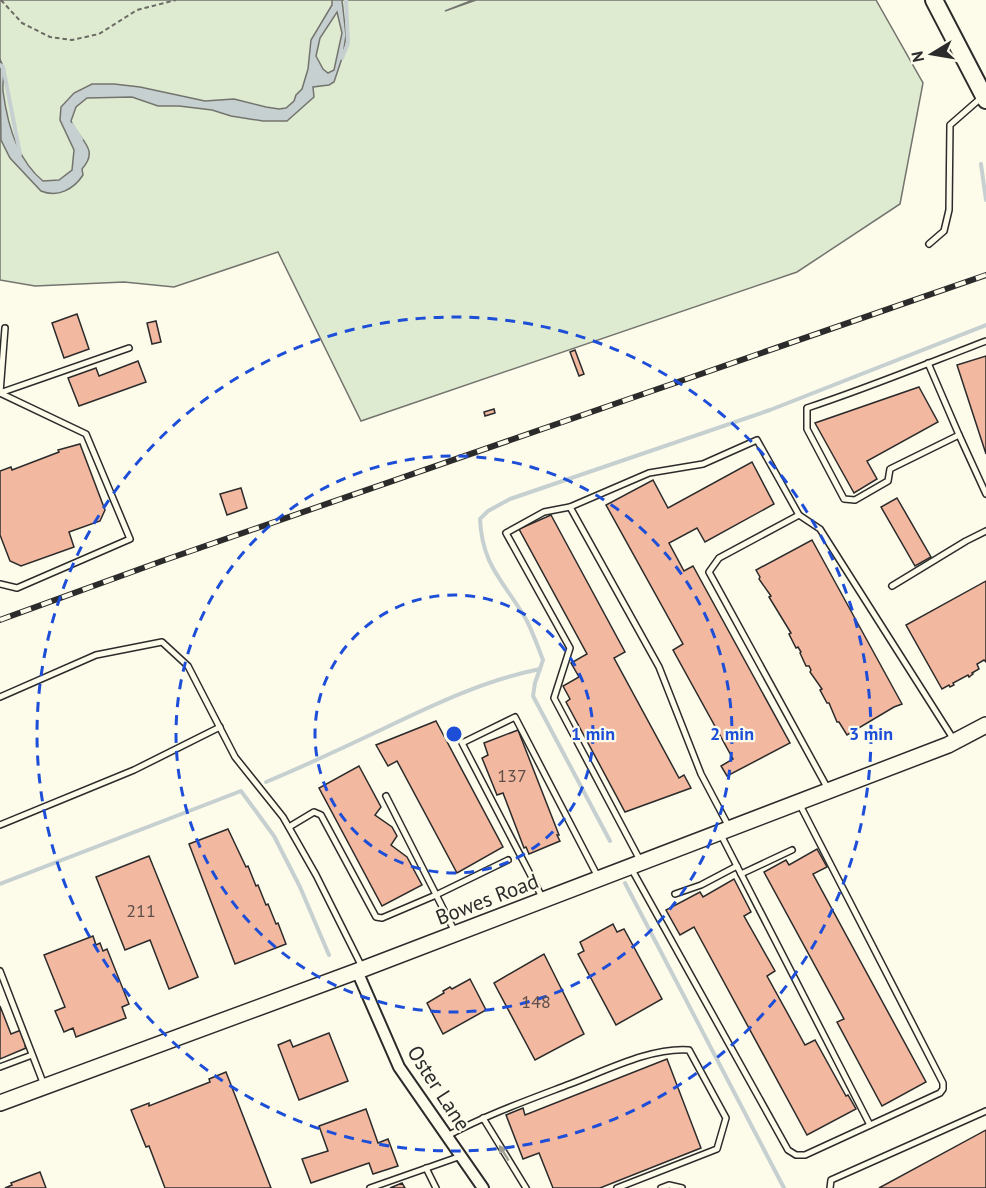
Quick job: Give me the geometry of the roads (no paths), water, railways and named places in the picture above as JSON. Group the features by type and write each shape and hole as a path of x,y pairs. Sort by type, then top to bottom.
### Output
{"main road":[{"path":"934,0 985,98"}],"street":[{"name":"Bowes Road","path":"0,1103 360,970 828,791 955,741 986,724"},
{"name":"Oster Lane","path":"360,970 399,1067 483,1188"}],"lane":[{"path":"929,244 944,231 949,210 950,125 985,98"},
{"path":"0,393 5,328"},
{"path":"959,435 890,469 888,481 855,500 844,499 807,429 807,408 863,390 986,341"},
{"path":"0,393 129,348"},
{"path":"928,363 986,494"},
{"path":"0,393 86,434 130,539 17,588 0,584"},
{"path":"799,802 943,1083 940,1093 805,1155 796,1155 788,1150 635,864 554,698 570,648 506,532 544,512 570,507 648,474 703,464 757,440 799,515 820,529 955,741"},
{"path":"570,507 659,667 725,830 737,866 870,1125"},
{"path":"799,515 718,558 709,572 828,791"},
{"path":"892,586 986,531"},
{"path":"0,697 96,655 162,642 188,666 235,756 283,817 316,875 360,970"},
{"path":"543,900 462,742 515,717 598,879"},
{"path":"0,825 134,770 220,728"},
{"path":"386,796 456,933"},
{"path":"289,827 314,813 321,815 376,917 387,918 508,860"},
{"path":"741,874 792,850"},
{"path":"675,894 701,885 737,866"},
{"path":"0,971 44,1086"},
{"path":"447,1136 483,1118 625,1063 673,1049 688,1050 726,1118 717,1149 617,1188"},
{"path":"0,1067 32,1055"},
{"path":"830,1188 831,1180 986,1110"},
{"path":"483,1118 526,1188"},
{"path":"370,1188 460,1156"},
{"path":"426,1168 436,1188"},
{"path":"661,1188 669,1185 682,1188"}],"waterway":[{"path":"342,58 348,43 346,0"},
{"path":"0,65 3,67 20,154"},
{"path":"72,125 81,139"},
{"path":"981,164 986,200"},
{"path":"610,841 533,696 543,660 527,621 490,562 485,550 480,519 488,511 510,499 770,410 986,325"},
{"path":"266,782 462,693 500,679 540,669"},
{"path":"0,884 241,791 274,836 300,887 329,955"},
{"path":"625,883 784,1188"}],"railway":[{"path":"0,620 162,561 986,275"}]}
